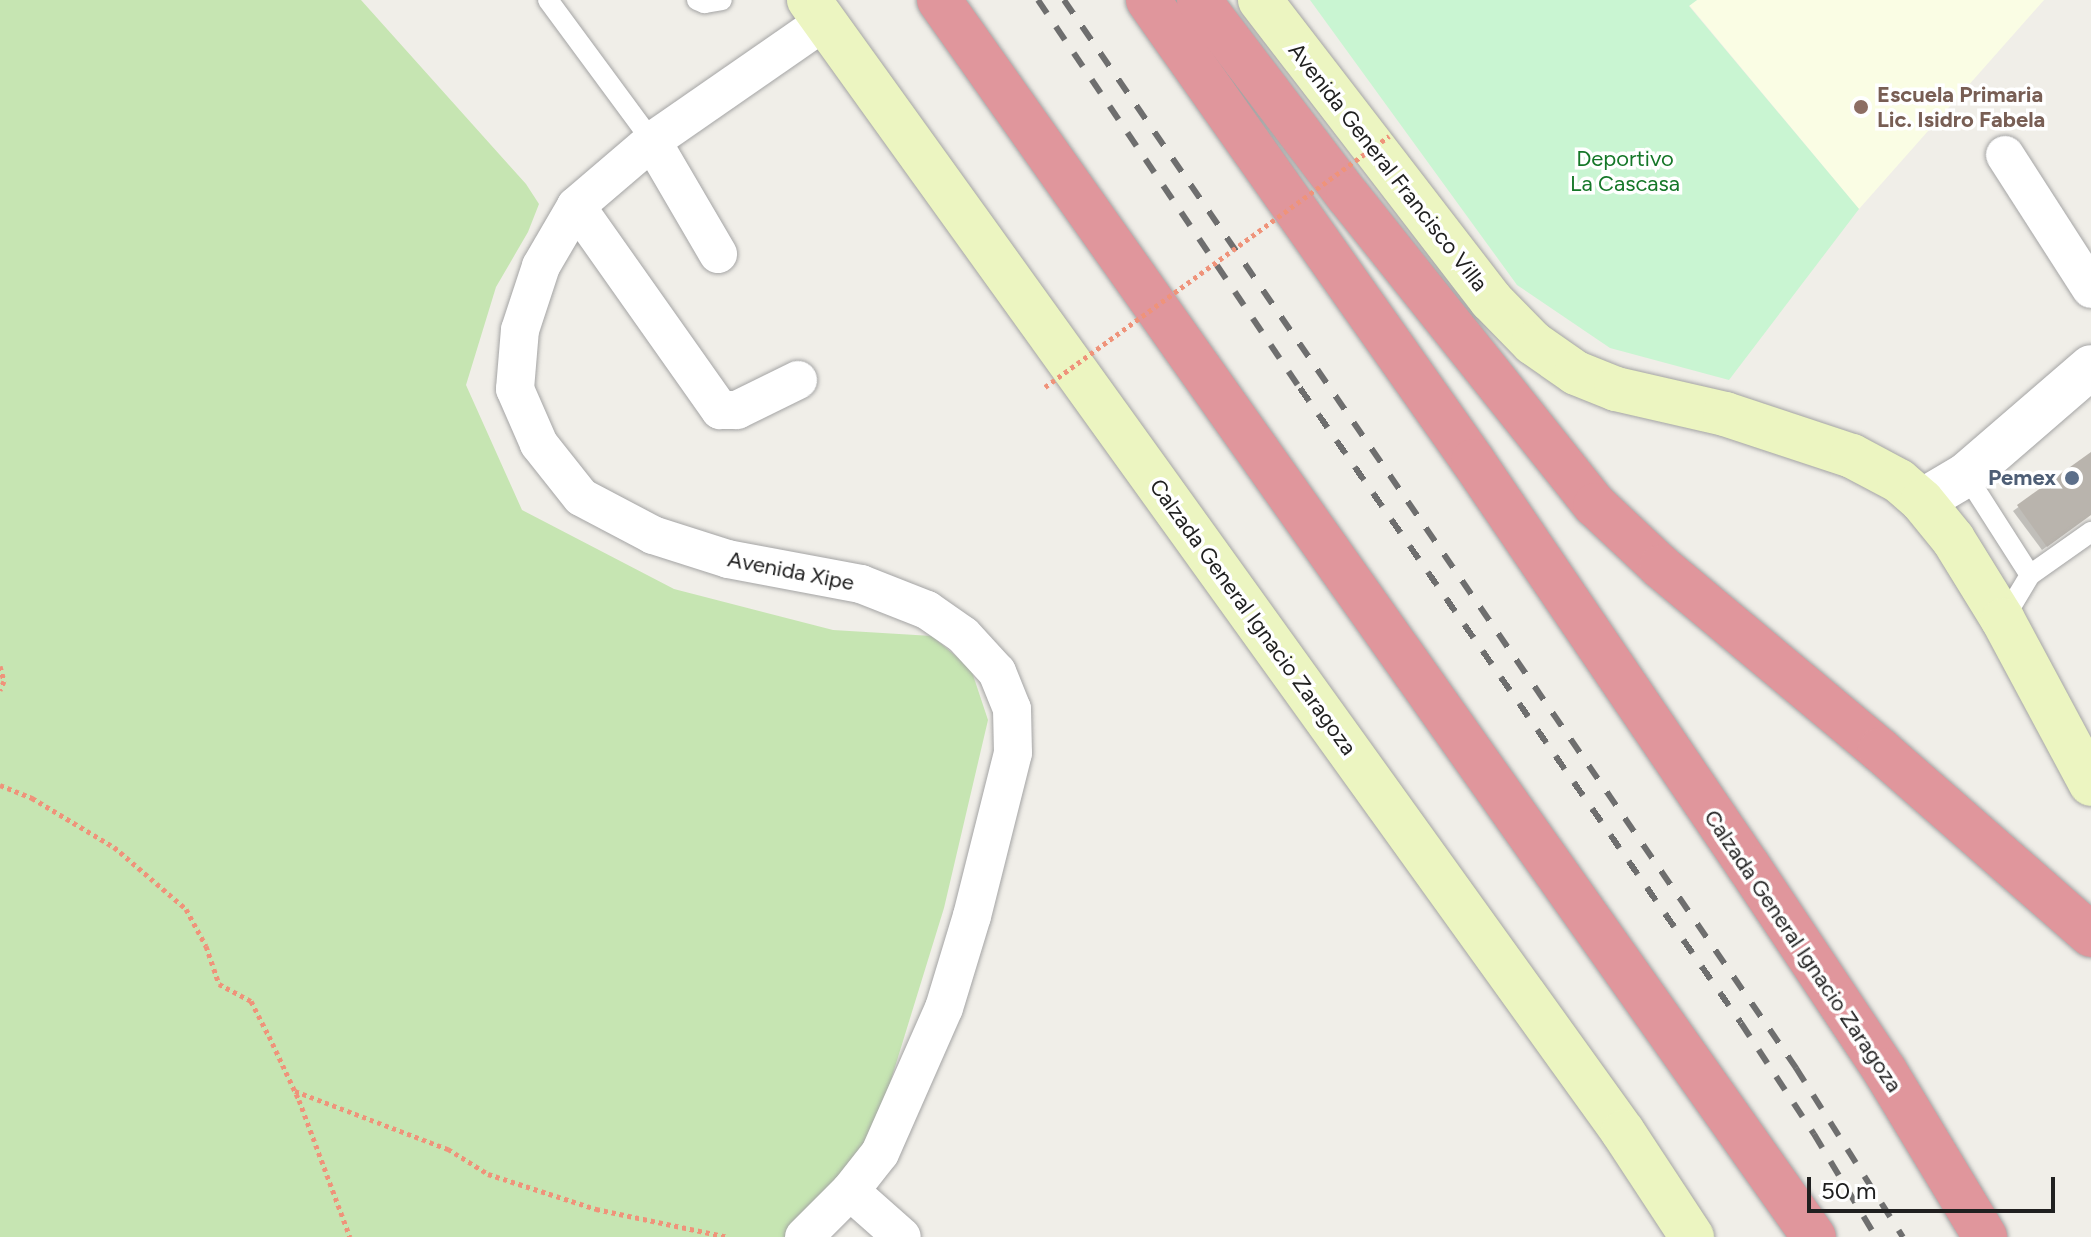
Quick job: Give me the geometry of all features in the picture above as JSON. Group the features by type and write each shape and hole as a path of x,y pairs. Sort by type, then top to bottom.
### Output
{"highway":[{"path":"939,0 1814,1237"},
{"name":"Calzada General Ignacio Zaragoza","path":"1148,0 1456,436 1749,867 1885,1071 1985,1237"},
{"path":"1199,0 1348,196 1569,476 1621,532 1880,750 2091,935"}],"main road":[{"path":"1265,6 1320,108 1569,476"},
{"name":"Avenida General Francisco Villa","path":"1265,6 1509,320 1533,343 1576,373 1616,389 1725,414 1852,456 1899,481 1922,501"},
{"name":"Calzada General Ignacio Zaragoza","path":"816,11 1623,1132 1692,1237"},
{"path":"1922,501 1953,539 2003,620 2091,784"}],"street":[{"name":"Avenida Xipe","path":"804,1237 850,1191 880,1153 944,1008 972,916 1013,753 1012,709 997,672 963,635 927,610 861,584 728,559 653,535 581,497 539,444 515,389 520,330 541,266 576,206 652,141 816,11"},
{"path":"652,141 718,254"},
{"path":"2005,155 2079,236 2091,289"},
{"path":"576,206 720,410 737,410 798,380"},
{"path":"1922,501 1966,475 2091,367"},
{"path":"850,1191 902,1237"}],"lane":[{"path":"548,0 652,141"},
{"path":"697,0 704,3 722,0"},
{"path":"1966,475 2030,575"},
{"path":"2003,620 2030,575 2091,532"}],"path":[{"path":"1045,387 1389,136"},
{"path":"0,666 4,681 0,690"},
{"path":"0,785 32,798 114,847 186,909 206,946 219,984 251,1001 294,1091 350,1237"},
{"path":"294,1091 448,1149 488,1174 596,1209 728,1237"}],"shaded area":[{"name":"Escuela Primaria Lic. Isidro Fabela","path":"1697,0 2044,0 1859,209 1689,5"}],"green space":[{"path":"0,0 361,0 526,184 539,204 528,232 496,287 466,385 522,510 674,589 833,630 932,636 971,669 988,720 944,908 870,1148 789,1237 0,1237"},
{"name":"Deportivo La Cascasa","path":"1310,0 1697,0 1689,6 1859,209 1729,380 1610,348 1517,285"}],"building":[{"name":"Pemex","path":"2091,452 2091,515 2047,547 2017,505"}],"railway":[{"path":"1038,0 1300,388 1741,1023 1814,1134 1876,1237"},
{"path":"1064,0 1796,1068 1903,1237"}],"place":[{"name":"Escuela Primaria Lic. Isidro Fabela","path":"1861,107"},
{"name":"Pemex","path":"2072,478"}]}
